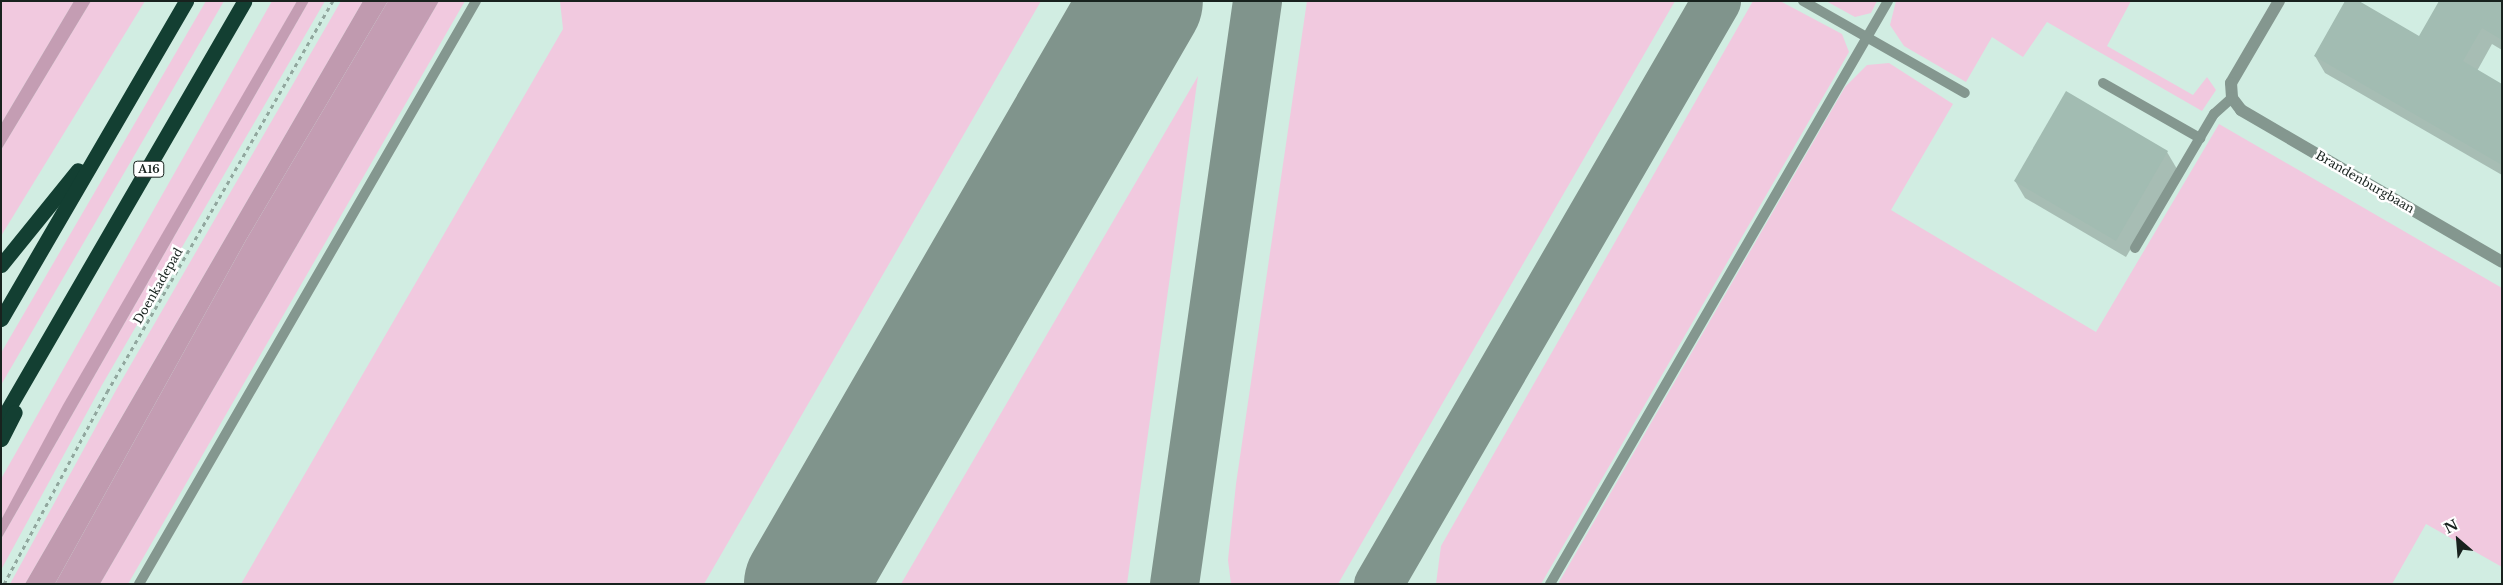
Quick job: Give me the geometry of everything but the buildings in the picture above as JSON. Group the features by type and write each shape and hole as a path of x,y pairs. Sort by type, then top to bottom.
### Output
{"highway":[{"path":"1,319 103,140 186,1"},
{"name":"A16","path":"1,421 53,337 244,1"},
{"path":"1,265 103,140"},
{"name":"A16","path":"1,439 53,337"}],"street":[{"path":"2232,98 2232,83 2279,1"},
{"name":"Brandenburgbaan","path":"2232,98 2241,110 2502,262"}],"lane":[{"path":"139,584 476,1"},
{"path":"1803,1 1965,93"},
{"path":"1550,584 1888,1"},
{"path":"2104,84 2200,138"},
{"path":"2134,248 2214,114 2232,98"}],"path":[{"name":"Doenkadepad","path":"4,584 107,392 333,1"}],"shaded area":[{"path":"1,1 74,1 1,124"},
{"path":"74,1 91,1 1,150 1,124"},
{"path":"91,1 145,1 1,236 1,150"},
{"path":"206,1 224,1 1,385 1,353"},
{"path":"272,1 297,1 1,520 1,479"},
{"path":"297,1 309,1 1,539 1,520 63,405"},
{"path":"309,1 325,1 102,385 1,570 1,539"},
{"path":"341,1 363,1 25,584 10,584 115,392"},
{"path":"363,1 388,1 246,240 55,584 25,584"},
{"path":"388,1 439,1 100,584 55,584 246,240"},
{"path":"439,1 465,1 128,584 100,584"},
{"path":"560,1 1041,1 704,584 241,584 563,29"},
{"path":"1307,1 1675,1 1338,584 1231,584 1228,560 1236,484"},
{"path":"1753,1 1780,1 1842,34 1849,52 1541,584 1436,584 1441,546"},
{"path":"1826,1 1877,1 1871,13 1855,17"},
{"path":"1896,1 2131,1 2107,46 2193,95 2207,77 2216,90 2202,111 2047,22 2023,57 1992,37 1966,82 1904,46 1890,25"},
{"path":"1889,63 1953,104 1891,210 2096,332 2219,124 2502,288 2502,567 2426,524 2392,584 1558,584 1845,87 1867,65"},
{"path":"1198,76 1127,584 901,584"}],"taxiway":[{"path":"1174,584 1257,1"},
{"path":"1378,584 1716,1"}],"runway":[{"path":"805,584 1142,1"}]}
